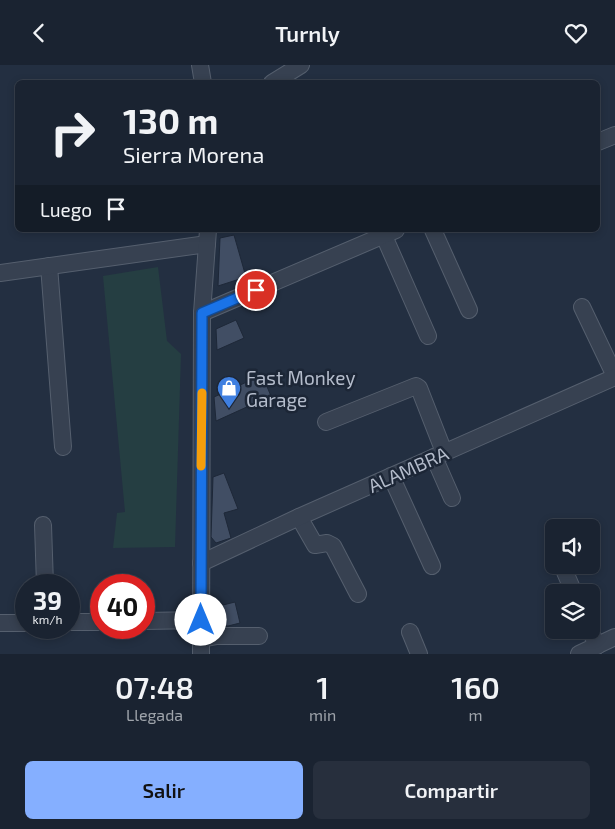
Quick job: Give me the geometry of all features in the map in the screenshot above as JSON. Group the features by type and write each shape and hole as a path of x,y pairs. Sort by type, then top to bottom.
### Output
{"street":[{"path":"200,65 202,80"},
{"path":"277,80 301,65"},
{"path":"600,141 615,135"},
{"path":"435,232 469,310"},
{"path":"202,313 390,233 428,336"},
{"path":"0,273 207,237 202,313 201,647"},
{"path":"49,266 62,447"},
{"path":"582,307 615,376"},
{"name":"ALAMBRA","path":"201,563 615,376"},
{"path":"326,421 416,386 419,388 452,498"},
{"path":"391,476 432,566"},
{"path":"300,517 315,545 327,543 333,546 358,594"},
{"path":"43,525 45,574"},
{"path":"155,621 201,620"},
{"path":"0,623 15,623"},
{"path":"410,632 419,654"},
{"path":"201,647 217,637 259,636"},
{"path":"579,654 615,637"},
{"path":"594,639 597,646"}],"green space":[{"path":"158,267 167,341 181,354 175,547 113,548 117,513 125,512 103,276"}],"building":[{"path":"234,235 246,277 218,286 220,238"},
{"path":"236,320 244,338 217,350 216,329"},
{"name":"Fast Monkey Garage","path":"262,375 271,396 216,421 214,397"},
{"path":"224,473 238,509 224,513 231,538 216,543 211,537 213,477"},
{"path":"235,602 240,623 216,626 215,607"}],"slow traffic":[{"path":"201,466 202,393"}],"place":[{"name":"Fast Monkey Garage","path":"229,409"}],"route":[{"path":"201,620 202,313 256,290"}]}
